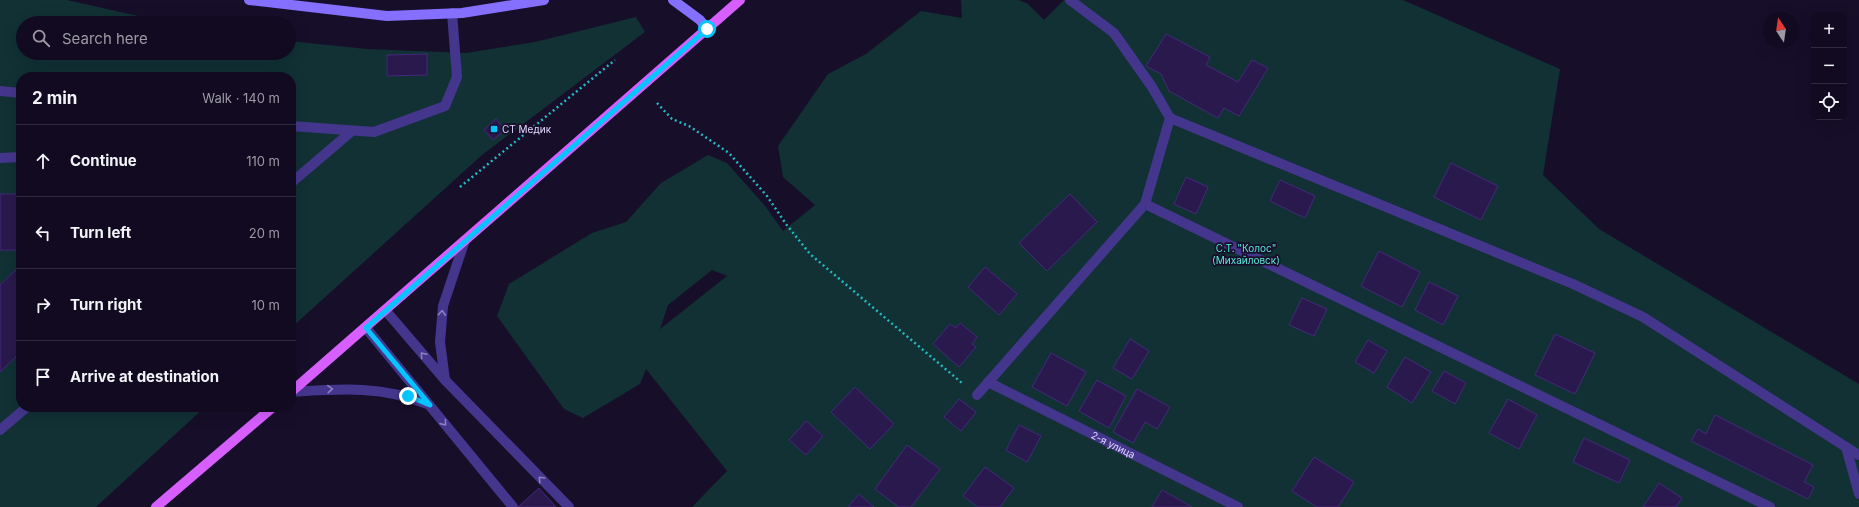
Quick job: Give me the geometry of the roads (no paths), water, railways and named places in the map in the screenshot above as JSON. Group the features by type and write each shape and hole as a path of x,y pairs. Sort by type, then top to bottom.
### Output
{"main road":[{"path":"296,388 464,243 740,0"},
{"path":"156,507 267,412"}],"street":[{"path":"250,0 388,16 452,13 544,0"},
{"path":"673,0 700,20 707,29"},
{"path":"1070,0 1114,33 1152,87 1170,118 1573,284 1643,317 1859,455"},
{"path":"296,126 374,132 445,106 457,77 452,13"},
{"path":"0,91 16,93"},
{"path":"977,395 1145,204 1170,118"},
{"path":"296,179 352,131"},
{"path":"0,158 16,157"},
{"path":"1145,204 1770,507"},
{"path":"445,380 440,342 442,306 464,243"},
{"path":"386,311 445,380 569,507"},
{"path":"366,328 430,405 508,505"},
{"name":"2-я улица","path":"988,382 1238,507"},
{"path":"296,392 368,389 408,396 430,405"},
{"path":"0,430 21,412"},
{"path":"1846,447 1859,494"}],"place":[{"name":"СТ Медик","path":"494,129"}],"park label":[{"name":"С.Т. \"Колос\" (Михайловск)","path":"1246,254"}]}
